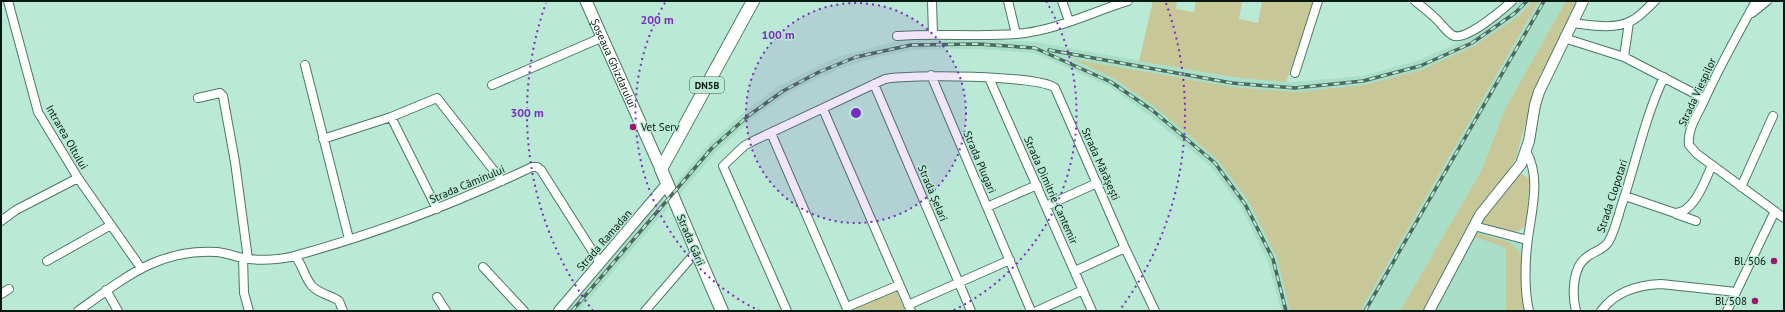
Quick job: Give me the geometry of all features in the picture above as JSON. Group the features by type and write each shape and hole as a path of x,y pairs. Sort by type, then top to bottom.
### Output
{"main road":[{"name":"Șoseaua Ghizdarului","path":"586,1 661,170"},
{"name":"DN5B","path":"661,170 753,1"},
{"name":"Strada Gării","path":"661,170 721,311"}],"street":[{"name":"Intrarea Oltului","path":"8,1 38,112 78,178 141,268"},
{"path":"932,1 933,34"},
{"path":"1008,1 1016,34"},
{"path":"1062,1 1069,21"},
{"path":"897,36 933,34 1016,34 1069,21 1119,2 1128,1"},
{"path":"1295,73 1318,1"},
{"path":"1415,1 1433,15 1451,34 1457,37 1475,29 1500,12 1512,1"},
{"path":"1429,311 1474,226 1486,207 1516,172 1526,150 1537,99 1564,38 1583,1"},
{"path":"1572,23 1607,26 1629,22 1655,1"},
{"name":"Strada Viespilor","path":"1756,1 1731,46 1689,133 1689,145 1697,154 1712,166 1784,218"},
{"name":"Strada Viespilor","path":"1747,17 1768,1"},
{"path":"1624,57 1629,22"},
{"path":"492,85 603,37"},
{"path":"1564,38 1624,57 1705,99"},
{"path":"305,65 349,239"},
{"path":"787,311 723,166 744,146 885,79 931,75"},
{"name":"Strada Mărășești","path":"931,75 1044,83 1055,88 1125,248 1155,311"},
{"name":"Strada Plugari","path":"931,75 1031,311"},
{"name":"Strada Clopotari","path":"1576,311 1574,295 1578,268 1586,257 1602,249 1608,243 1625,196 1652,102 1664,77"},
{"name":"Strada Dimitrie Cantemir","path":"989,78 1092,311"},
{"name":"Strada Șelari","path":"874,84 971,311"},
{"path":"198,98 220,93 223,96 235,162 245,258 244,293 250,311"},
{"path":"323,139 391,117 437,98 502,181"},
{"path":"822,109 909,308 1010,260"},
{"path":"1741,186 1773,116"},
{"path":"391,117 437,209"},
{"path":"771,133 848,309 899,285"},
{"path":"1526,150 1532,163 1534,181 1527,240 1526,294 1529,311"},
{"path":"1675,213 1684,212 1690,207 1712,166"},
{"name":"Strada Căminului","path":"78,311 106,290 141,268 161,260 200,252 222,253 245,258 295,256 437,209 537,167 541,170 600,263"},
{"path":"1,221 16,210 78,178"},
{"path":"1046,206 1097,183"},
{"name":"Strada Ramadan","path":"559,311 667,184"},
{"path":"987,207 1037,185"},
{"path":"1625,196 1696,220"},
{"path":"1727,311 1775,211"},
{"path":"47,261 111,225"},
{"path":"1474,226 1527,240"},
{"path":"1075,271 1125,248"},
{"path":"645,311 696,252"},
{"path":"295,256 302,265 312,286 339,301 343,311"},
{"path":"483,267 524,311"},
{"path":"1601,311 1609,301 1618,294 1649,285 1666,285 1736,292"},
{"path":"1,294 9,289"},
{"path":"106,290 118,311"},
{"path":"1037,311 1083,290"},
{"path":"437,297 446,311"}],"shaded area":[{"path":"1153,1 1177,1 1176,9 1194,12 1196,1 1242,1 1239,19 1258,23 1262,1 1315,1 1286,82 1233,77 1139,61"},
{"path":"1519,1 1566,1 1505,109 1481,171 1400,311 1281,311 1268,262 1241,207 1211,167 1149,115 1109,86 1034,53 978,49 912,50 874,58 842,68 801,86 751,120 716,152 678,196 674,185 708,145 727,127 745,111 779,86 838,57 890,43 909,39 978,39 1035,42 1233,77 1294,82 1362,76 1417,61 1469,38 1512,9"},
{"path":"1533,1 1539,1 1360,311 1290,311 1277,258 1249,202 1218,160 1155,107 1113,78 1072,59 1232,87 1296,92 1364,85 1421,70 1474,46 1519,16"},
{"path":"1566,1 1577,1 1533,96 1516,158 1508,172 1472,217 1422,311 1400,311 1481,171 1505,109"},
{"path":"1522,174 1529,178 1530,181 1526,222 1523,228 1518,231 1507,232 1484,224 1482,218 1516,176"},
{"path":"663,197 668,208 579,311 565,311"},
{"path":"1474,226 1527,240 1529,311 1429,311"},
{"path":"1476,233 1509,242 1520,252 1522,262 1521,291 1525,311 1506,311 1506,248 1475,237 1473,241 1470,239"},
{"path":"896,290 905,311 855,311 854,309"}],"railway":[{"path":"1049,50 1232,83 1295,88 1363,81 1420,66 1472,43 1515,13 1527,1"},
{"path":"1365,311 1544,1"},
{"path":"572,311 712,148 748,116 783,91 819,72 856,57 911,45 978,44 1035,48 1111,82 1152,110 1215,163 1245,204 1273,259 1286,311"}],"place":[{"name":"Vet Serv","path":"633,127"},
{"name":"Bl. 506","path":"1774,261"},
{"name":"Bl. 508","path":"1755,301"}]}
